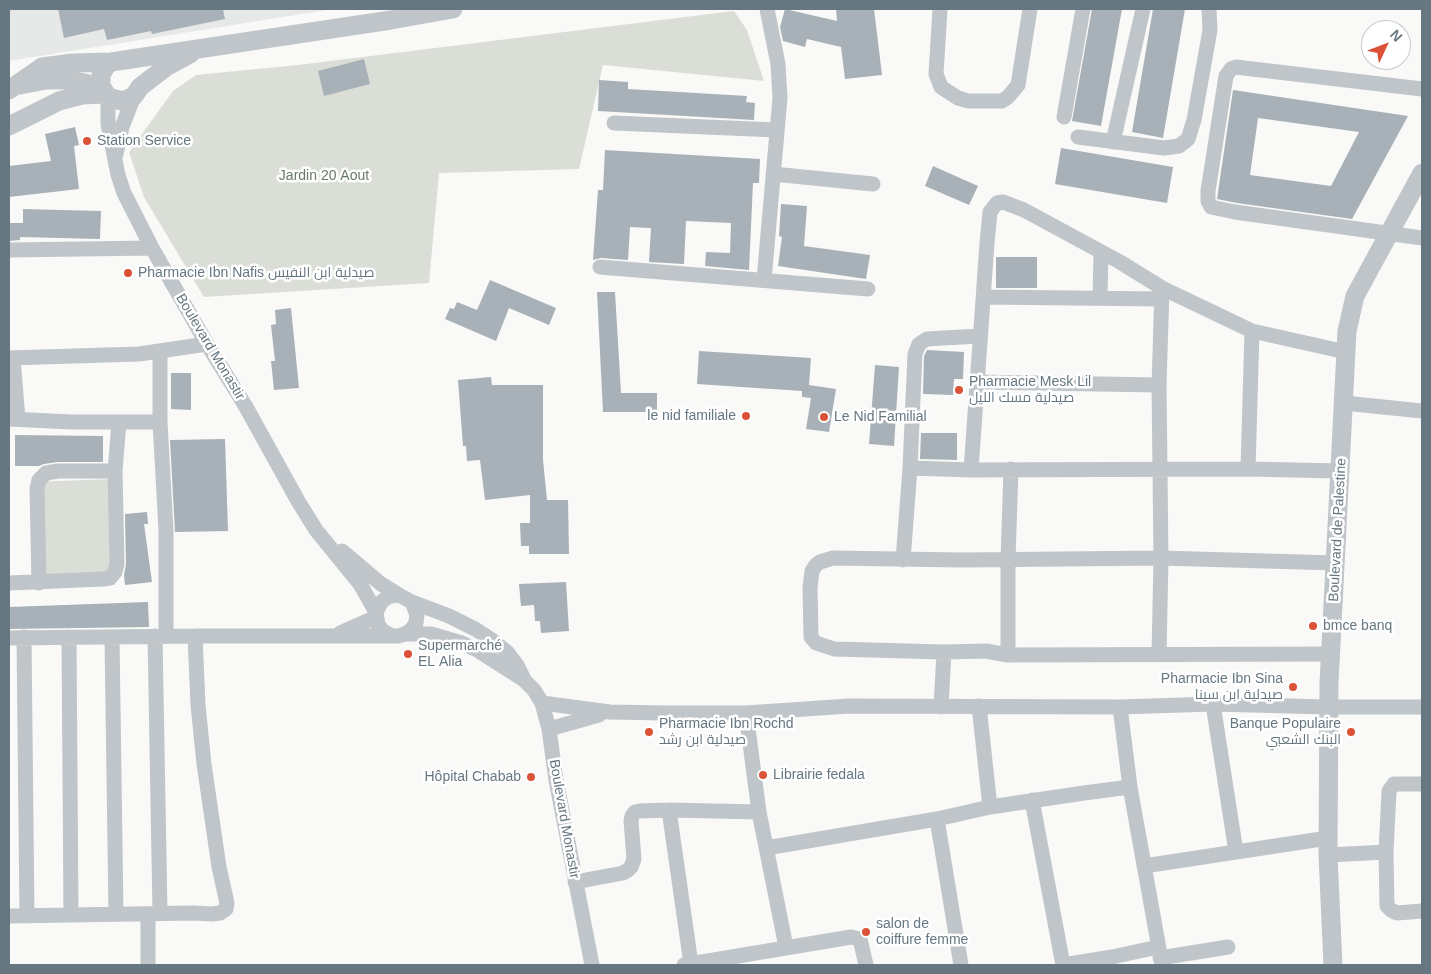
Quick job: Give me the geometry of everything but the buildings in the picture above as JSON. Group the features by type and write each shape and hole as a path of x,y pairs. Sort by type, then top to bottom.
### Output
{"street":[{"path":"10,84 42,67 117,61 454,9"},
{"path":"764,280 780,98 780,82 767,9"},
{"path":"940,9 936,74 941,87 958,98 968,101 1002,101 1018,85 1030,9"},
{"path":"1064,117 1083,9"},
{"path":"1113,142 1143,9"},
{"path":"1078,138 1164,148 1179,146 1188,139 1192,130 1210,30 1209,9"},
{"path":"10,84 59,79 85,83 122,101 174,61 202,49"},
{"path":"106,94 100,81 106,66 117,61 130,62 138,70 141,81 122,127 114,160"},
{"path":"1422,89 1236,67 1231,69 1226,76 1208,191 1208,201 1211,207 1422,238"},
{"path":"9,126 60,101 82,95 106,94"},
{"name":"Boulevard Monastir","path":"106,94 108,124 114,160 124,193 152,248 207,344 246,407 298,501 316,530 360,584 376,614"},
{"path":"614,123 776,130"},
{"name":"Boulevard de Palestine","path":"1333,965 1328,846 1329,708 1347,331 1355,296 1422,173"},
{"path":"773,174 873,184"},
{"path":"970,470 990,212 997,203 1003,202 1024,210 1100,253 1162,293 1252,331 1346,352"},
{"path":"9,250 152,248"},
{"path":"1100,253 1100,297"},
{"path":"600,267 868,289"},
{"path":"983,297 1100,297 1162,293"},
{"path":"1159,655 1161,469 1159,385 1162,293"},
{"path":"1248,469 1252,331"},
{"path":"903,560 910,468 915,354 919,344 927,339 979,336"},
{"path":"160,422 13,419 11,358 139,354 207,344"},
{"path":"148,965 154,914 161,636 166,530 160,422 160,352"},
{"path":"977,382 1159,385"},
{"path":"1344,403 1422,411"},
{"path":"9,583 103,579 110,578 115,572 117,564 115,471 118,422"},
{"path":"910,468 970,470 1248,469 1340,471"},
{"path":"1008,655 1008,560 1011,470"},
{"path":"39,582 37,488 39,480 46,473 58,471 115,471"},
{"name":"Boulevard Monastir","path":"316,530 374,578 406,598 449,616 492,640 517,665 524,680"},
{"path":"1332,654 1008,655 986,650 944,652 834,650 816,643 811,636 810,588 812,571 816,565 833,558 1008,560 1161,558 1336,563"},
{"path":"27,916 16,638 398,636 406,634 416,622 417,615 406,598 390,596 382,601 376,614 378,625 390,635"},
{"path":"334,636 376,614"},
{"name":"Boulevard Monastir","path":"406,634 431,634 462,642 524,680 534,690 542,703 549,729 556,780 592,965"},
{"path":"9,916 212,914 224,911 227,907 204,764 198,705 195,636"},
{"path":"69,637 71,915"},
{"path":"112,637 116,914"},
{"path":"942,707 944,652"},
{"path":"542,703 610,712 746,713 849,706 1120,707 1213,704 1329,708 1422,708"},
{"path":"1213,704 1236,852"},
{"path":"979,706 990,807"},
{"path":"1120,707 1130,788 1160,957"},
{"path":"549,729 610,712"},
{"path":"746,713 759,812 786,948"},
{"path":"1422,784 1394,784 1389,790 1386,852 1387,906 1397,913 1422,911"},
{"path":"766,848 937,819 1032,800 1130,788"},
{"path":"1032,800 1063,965 1160,957 1228,947"},
{"path":"575,882 623,873 628,870 634,859 631,821 635,812 669,810 759,812"},
{"path":"669,810 687,965 846,937 860,939 866,965"},
{"path":"937,819 961,965"},
{"path":"1144,866 1236,852 1328,846 1386,852"}],"shaded area":[{"path":"9,9 333,9 9,61"}],"green space":[{"name":"Jardin 20 Aout","path":"734,11 747,30 764,81 603,65 579,169 439,173 429,283 204,297 144,197 129,152 173,91 196,75 298,65"},
{"path":"112,479 115,585 34,585 31,482"}],"place":[{"name":"Station Service","path":"87,141"},
{"name":"Pharmacie Ibn Nafis صيدلية ابن النفيس","path":"128,273"},
{"name":"Pharmacie Mesk Lil صيدلية مسك الليل","path":"959,390"},
{"name":"le nid familiale","path":"746,416"},
{"name":"Le Nid Familial","path":"824,417"},
{"name":"bmce banq","path":"1313,626"},
{"name":"Supermarché EL Alia","path":"408,654"},
{"name":"Pharmacie Ibn Sina صيدلية ابن سينا","path":"1293,687"},
{"name":"Pharmacie Ibn Rochd صيدلية ابن رشد","path":"649,732"},
{"name":"Banque Populaire البنك الشعبي","path":"1351,732"},
{"name":"Librairie fedala","path":"763,775"},
{"name":"Hôpital Chabab","path":"531,777"},
{"name":"salon de coiffure femme","path":"866,932"}]}
